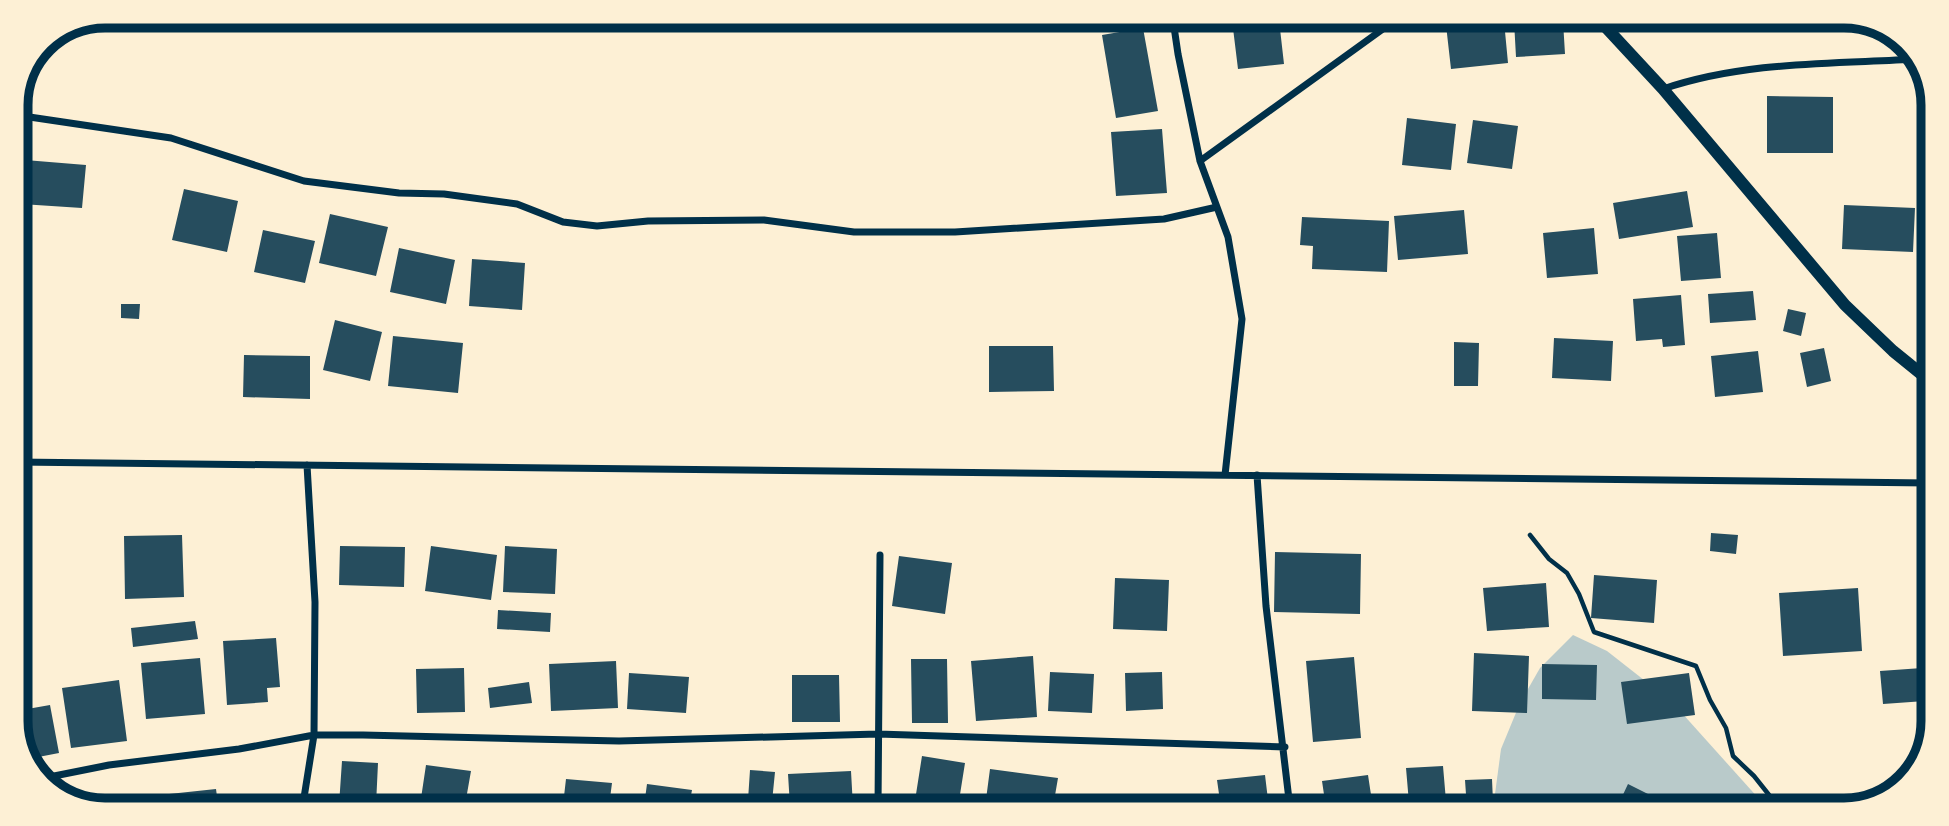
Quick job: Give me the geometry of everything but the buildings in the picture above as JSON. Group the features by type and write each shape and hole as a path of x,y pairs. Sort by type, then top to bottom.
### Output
{"street":[{"path":"1174,28 1200,161 1228,237 1242,319 1225,475"},
{"path":"1200,161 1384,28"},
{"path":"1606,28 1663,89 1845,305 1921,374"},
{"path":"1663,89 1718,73 1814,63 1906,59"},
{"path":"28,117 171,138 304,181 399,193 444,194 517,204 563,222 597,226 648,221 764,220 854,232 956,232 1164,219 1217,207"},
{"path":"28,462 1921,483"},
{"path":"304,798 314,736 315,602 307,465"},
{"path":"1257,475 1266,606 1289,798"},
{"path":"878,798 880,555"},
{"path":"51,776 108,765 239,749 314,736 619,741 878,734 1285,747"}],"path":[{"path":"1530,535 1549,559 1567,573 1579,594 1594,632 1696,666 1710,700 1726,728 1733,755 1771,798"}],"shaded area":[{"path":"1573,635 1607,651 1672,702 1758,798 1494,798 1501,749 1520,703 1540,668"}]}
